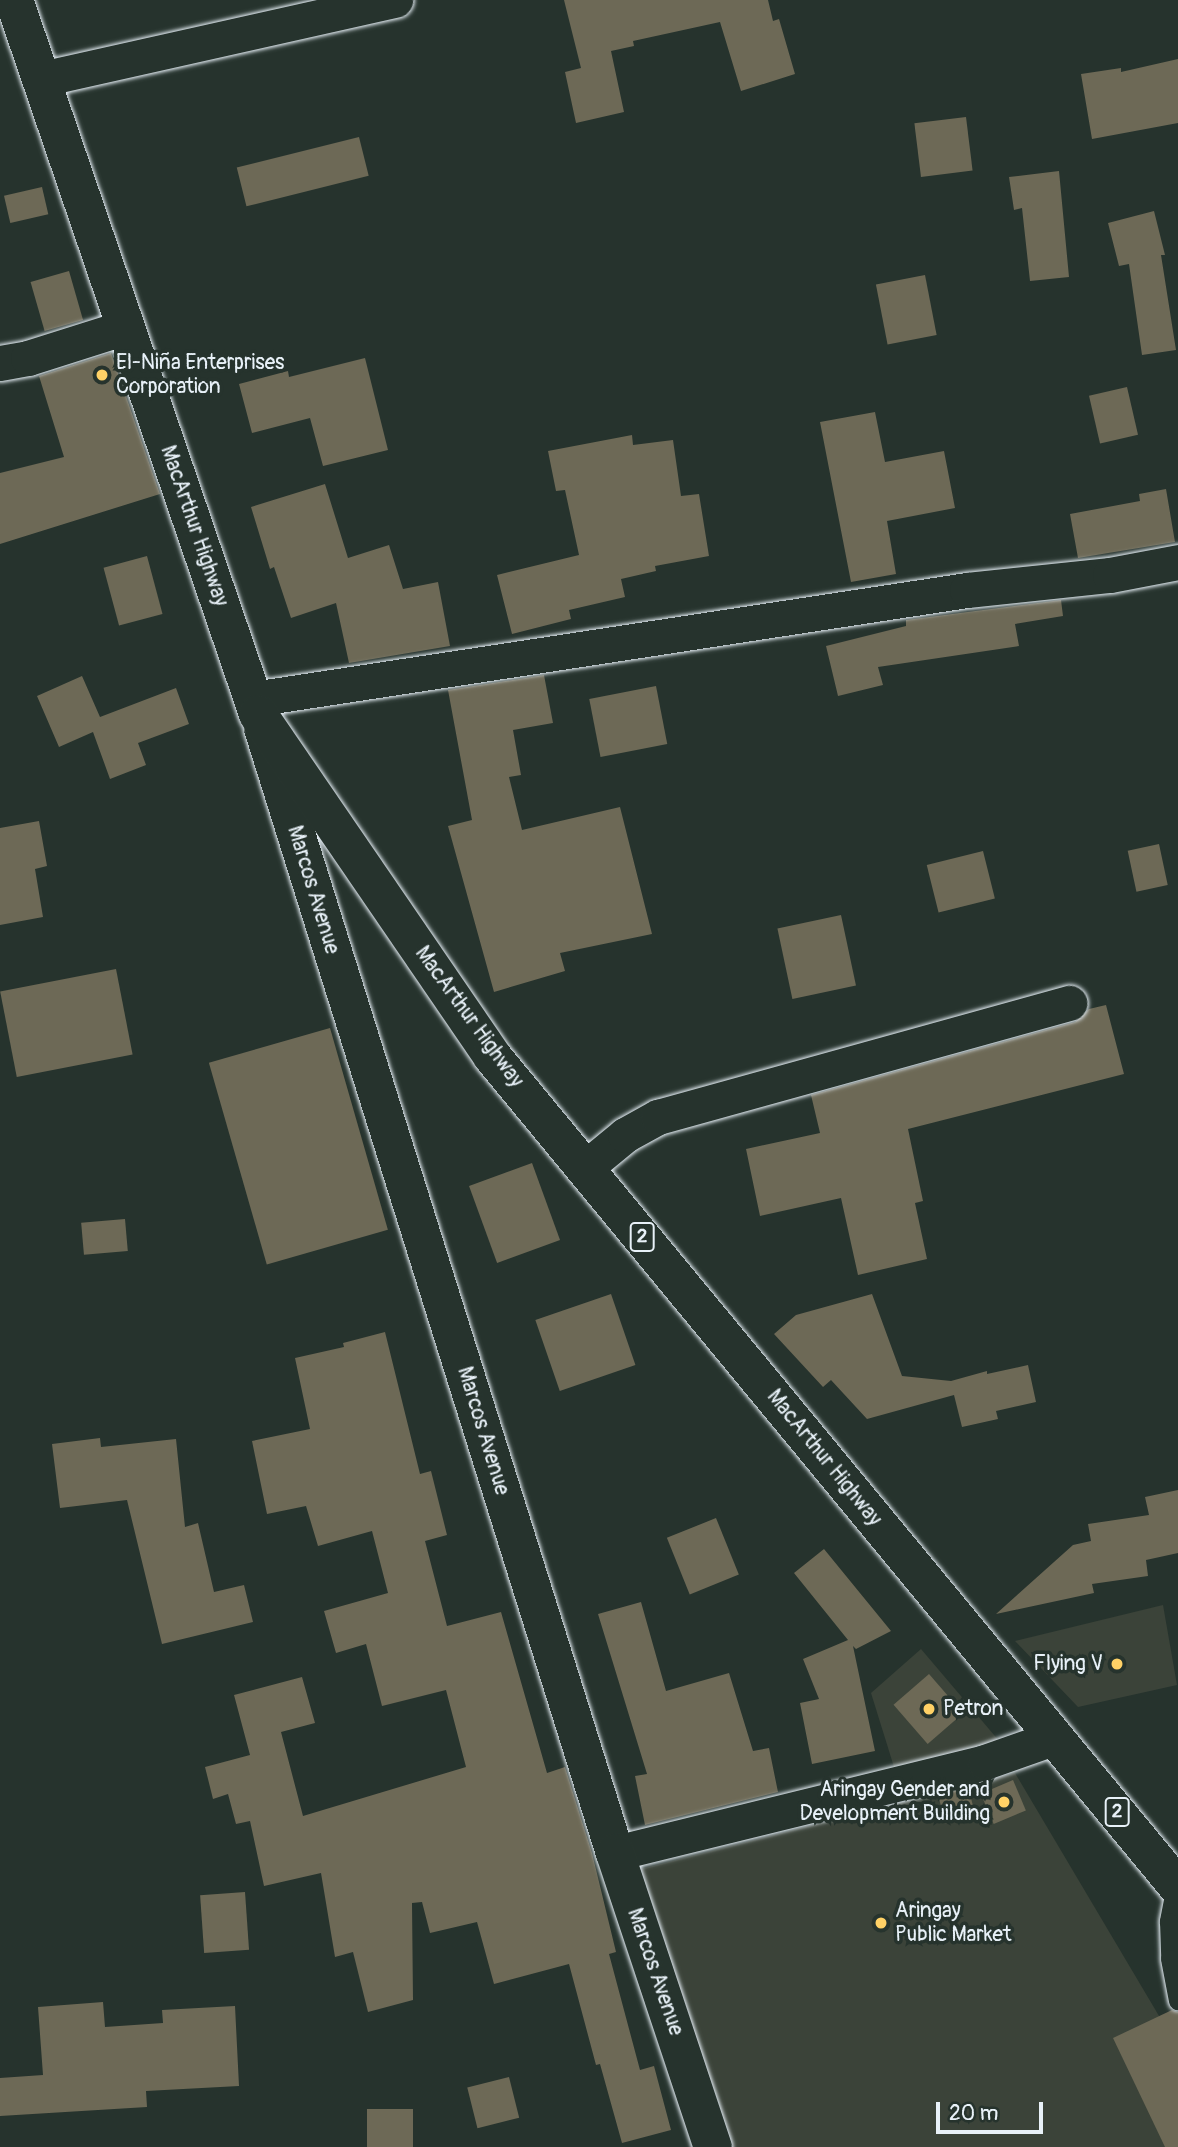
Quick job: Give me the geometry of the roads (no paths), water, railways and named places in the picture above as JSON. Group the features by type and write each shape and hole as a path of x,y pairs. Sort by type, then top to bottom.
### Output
{"main road":[{"name":"MacArthur Highway","path":"14,0 256,707 492,1056 1056,1737 1173,1872"},
{"name":"Marcos Avenue","path":"256,707 615,1853 713,2147"}],"street":[{"path":"41,79 395,0"},
{"path":"0,363 28,358 126,327"},
{"path":"256,707 967,590 1110,575 1178,562"},
{"path":"585,1168 625,1135 658,1117 1070,1003"},
{"path":"615,1853 985,1762 1056,1737"}],"lane":[{"path":"1173,1872 1169,1922 1170,1959 1178,2001"}],"place":[{"name":"El-Niña Enterprises Corporation","path":"102,375"},
{"name":"Flying V","path":"1117,1664"},
{"name":"Petron","path":"929,1709"},
{"name":"Aringay Gender and Development Building","path":"1004,1802"},
{"name":"Aringay Public Market","path":"881,1923"}]}
